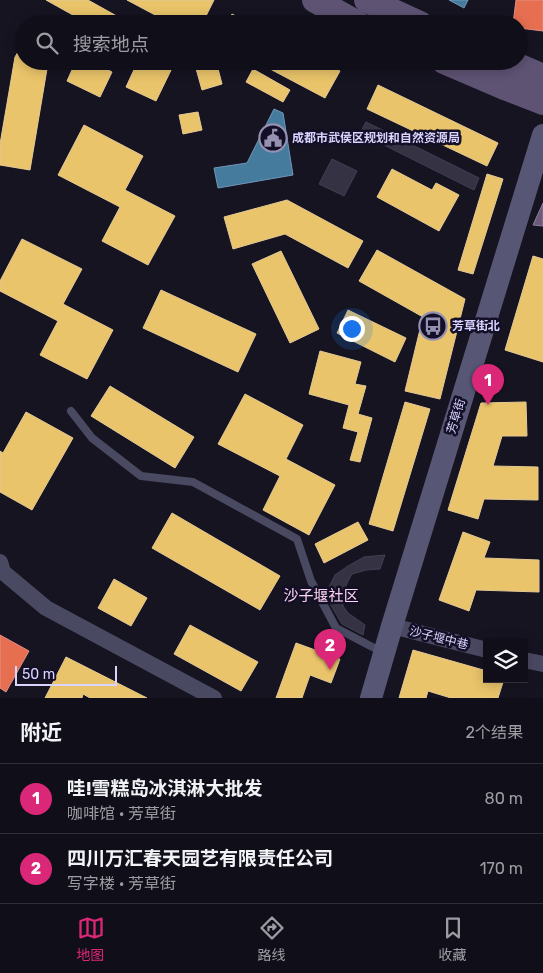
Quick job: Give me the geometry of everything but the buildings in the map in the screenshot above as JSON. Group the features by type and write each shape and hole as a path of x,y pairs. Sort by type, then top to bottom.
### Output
{"main road":[{"path":"315,0 342,15"},
{"path":"367,0 400,15"},
{"path":"465,70 543,102"},
{"path":"527,70 543,77"}],"street":[{"name":"芳草街","path":"371,698 543,135"},
{"path":"0,562 3,572 46,608 214,698"},
{"name":"沙子堰中巷","path":"392,626 483,649"},
{"path":"528,661 543,664"}],"lane":[{"path":"71,411 92,438 141,476 193,482 297,539 311,580 336,628 384,653"}],"place":[{"name":"成都市武侯区规划和自然资源局","path":"273,138"},
{"name":"芳草街北","path":"433,326"},
{"name":"哇!雪糕岛冰淇淋大批发","path":"488,405"},
{"name":"四川万汇春天园艺有限责任公司","path":"330,670"}],"district":[{"name":"沙子堰社区","path":"321,596"}]}
